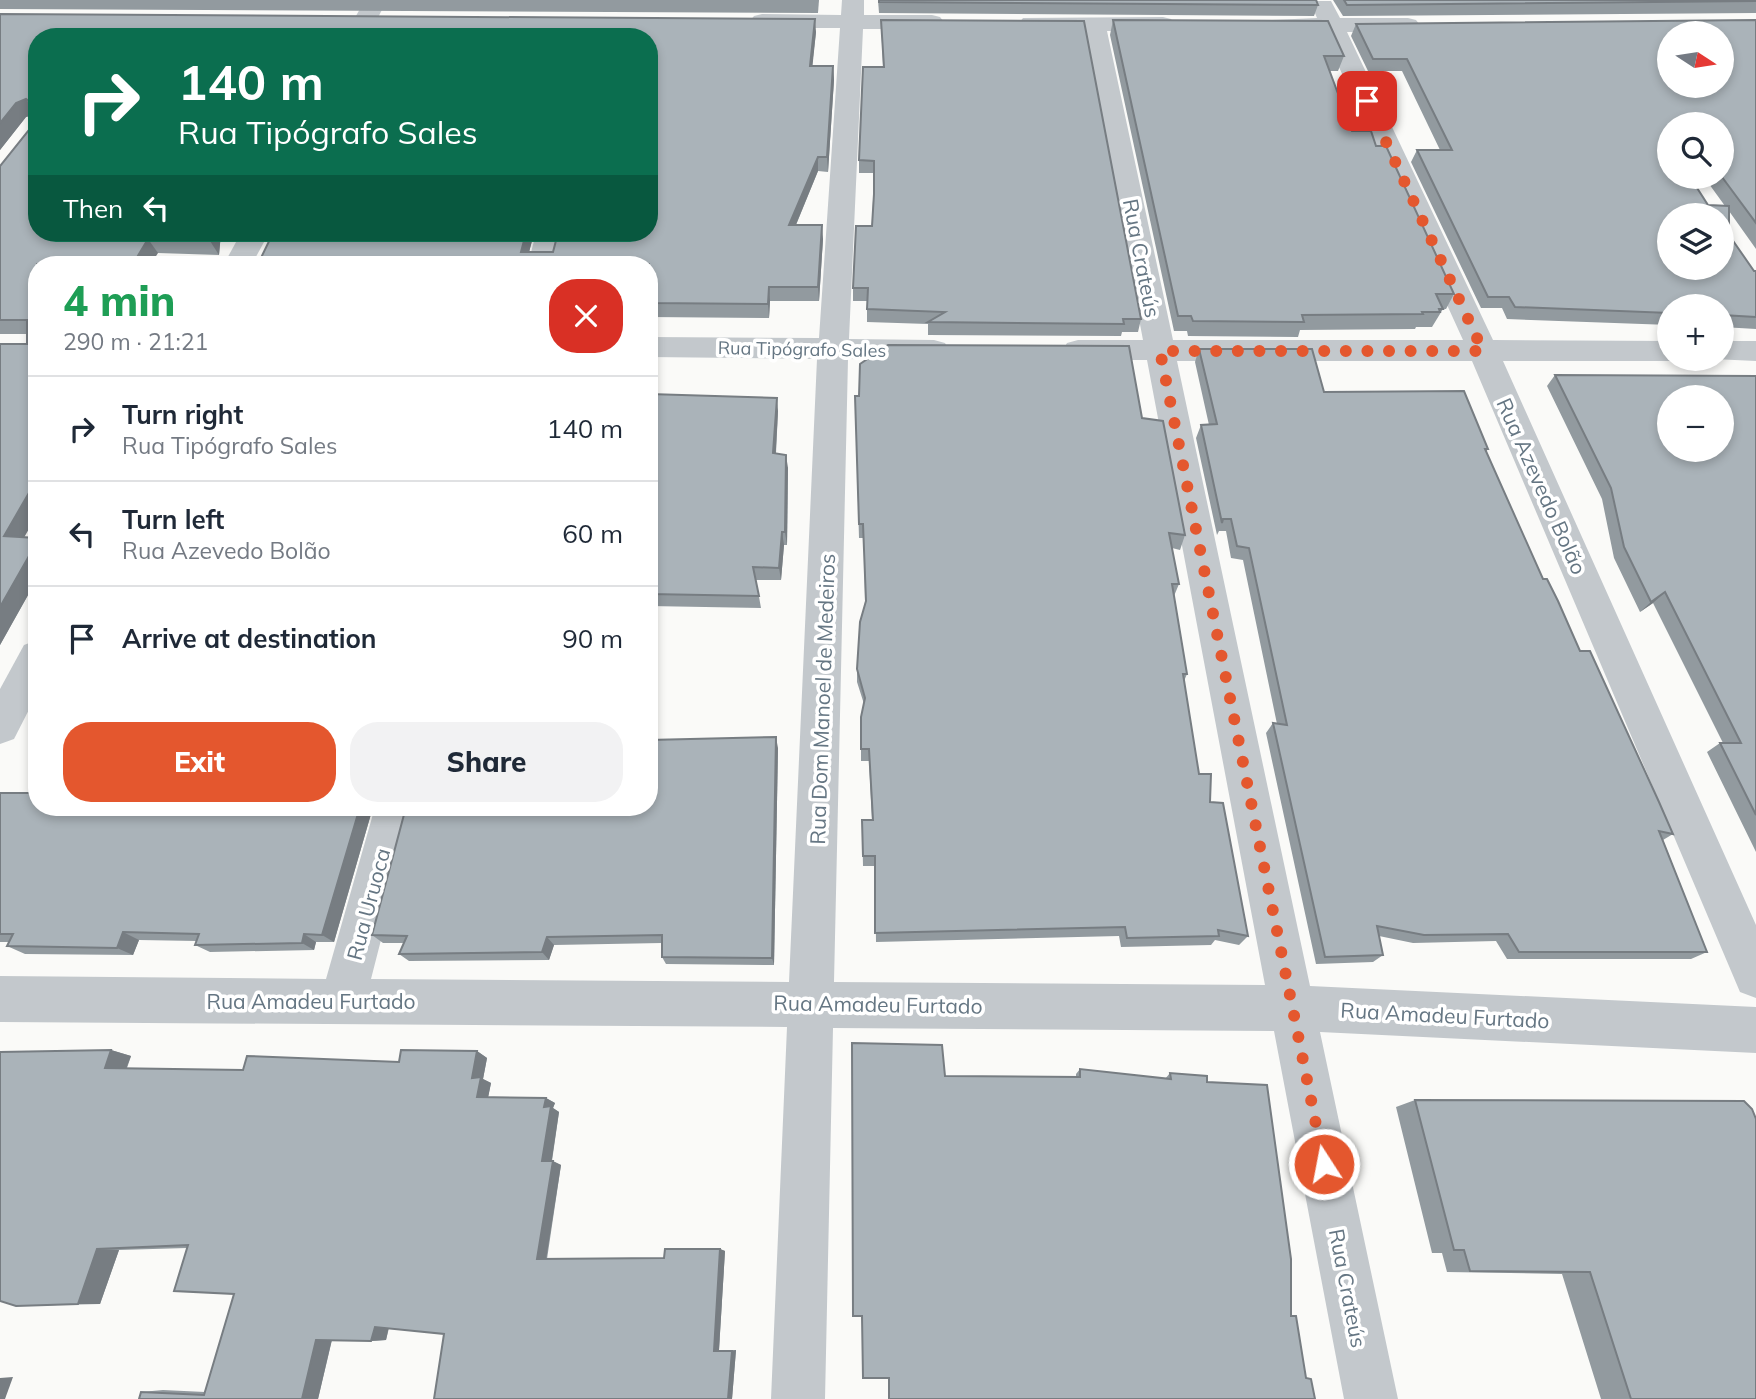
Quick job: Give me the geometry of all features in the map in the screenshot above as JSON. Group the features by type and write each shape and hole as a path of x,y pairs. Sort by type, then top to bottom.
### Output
{"street":[{"path":"744,21 852,11 960,22"},
{"name":"Rua Dom Manoel de Medeiros","path":"798,1399 833,350 852,11"},
{"path":"1262,25 1326,13 1428,25"},
{"name":"Rua Azevedo Bolão","path":"1326,13 1483,351 1756,976"},
{"path":"339,18 393,18"},
{"path":"1014,23 1192,24"},
{"name":"Rua Crateús","path":"1094,23 1371,1399"},
{"name":"Rua Tipógrafo Sales","path":"658,347 956,350"},
{"path":"1051,350 1657,351"},
{"path":"1734,351 1756,351"},
{"path":"0,727 28,673"},
{"name":"Rua Uruoca","path":"342,1002 393,816"},
{"name":"Rua Amadeu Furtado","path":"0,999 1292,1008 1756,1030"}],"building":[{"path":"1316,0 1318,5 879,2"},
{"path":"1344,0 1756,0 1756,1 1347,5"},
{"path":"0,14 815,19 810,66 833,66 827,157 818,157 789,225 822,225 818,287 769,287 768,304 658,303 658,256 262,256 269,242 524,242 521,252 553,252 556,242 658,242 658,28 28,28 28,100 16,103 0,123"},
{"path":"881,20 1084,21 1141,319 1123,319 1124,324 928,322 945,312 867,309 868,288 853,288 856,226 872,226 874,194 874,161 859,160 863,67 884,67"},
{"path":"1113,20 1328,21 1344,56 1324,56 1352,131 1371,131 1376,146 1386,146 1454,294 1436,294 1443,309 1439,309 1440,312 1422,312 1423,314 1302,315 1304,322 1193,321 1191,316 1178,316"},
{"path":"1756,20 1756,223 1731,189 1734,189 1734,112 1657,112 1657,189 1698,189 1707,203 1657,203 1657,280 1734,280 1734,242 1756,271 1756,317 1734,316 1734,294 1657,294 1657,312 1515,307 1509,297 1488,297 1417,150 1452,150 1407,59 1373,59 1356,24"},
{"path":"28,131 28,242 146,242 138,256 28,256 28,495 4,536 28,537 28,558 0,607 0,344 27,344 27,320 0,320 0,166"},
{"path":"888,345 1129,346 1142,418 1163,421 1185,535 1169,533 1179,584 1172,584 1187,674 1183,674 1199,774 1211,774 1210,802 1223,803 1248,936 1218,930 1219,936 1127,938 1125,927 875,933 875,856 863,856 862,820 873,820 869,749 861,749 861,717 865,698 857,669 860,622 866,601 863,524 859,524 855,396 859,396 860,364"},
{"path":"1199,349 1312,349 1324,392 1464,391 1488,449 1485,449 1543,579 1547,579 1580,651 1590,651 1673,834 1659,831 1707,952 1519,952 1508,934 1424,935 1377,926 1383,955 1325,957 1273,723 1287,725 1249,548 1237,546 1231,519 1223,519 1222,523 1201,425 1217,424"},
{"path":"1555,375 1756,376 1756,815 1720,743 1741,743 1665,592 1651,602 1624,547 1611,488"},
{"path":"658,394 777,398 773,453 786,455 785,532 782,532 779,568 753,567 759,596 658,594"},
{"path":"776,737 772,958 662,957 662,935 547,937 542,952 399,954 407,936 372,935 404,816 658,816 658,740"},
{"path":"0,793 28,793 28,816 357,816 322,935 304,934 302,943 195,945 199,934 123,932 117,948 7,946 13,934 0,934"},
{"path":"852,1043 942,1045 945,1076 1080,1077 1080,1069 1171,1079 1170,1073 1207,1076 1207,1082 1267,1085 1291,1259 1291,1316 1296,1316 1306,1378 1311,1379 1315,1399 889,1399 889,1378 863,1378 862,1316 853,1316"},
{"path":"111,1050 105,1068 243,1070 247,1056 399,1062 401,1050 477,1051 472,1078 481,1077 477,1097 546,1098 544,1107 551,1106 542,1161 553,1161 537,1259 664,1258 665,1249 720,1249 714,1351 732,1351 728,1399 434,1399 444,1334 375,1327 371,1341 316,1340 302,1399 139,1399 141,1392 204,1395 234,1294 174,1291 188,1245 97,1249 78,1304 16,1306 0,1301 0,1052"},
{"path":"1415,1100 1744,1101 1752,1109 1756,1119 1756,1399 1631,1399 1590,1272 1470,1271 1464,1250 1454,1250"}],"route":[{"path":"1324,1164 1160,351 1483,351 1367,101"}]}
